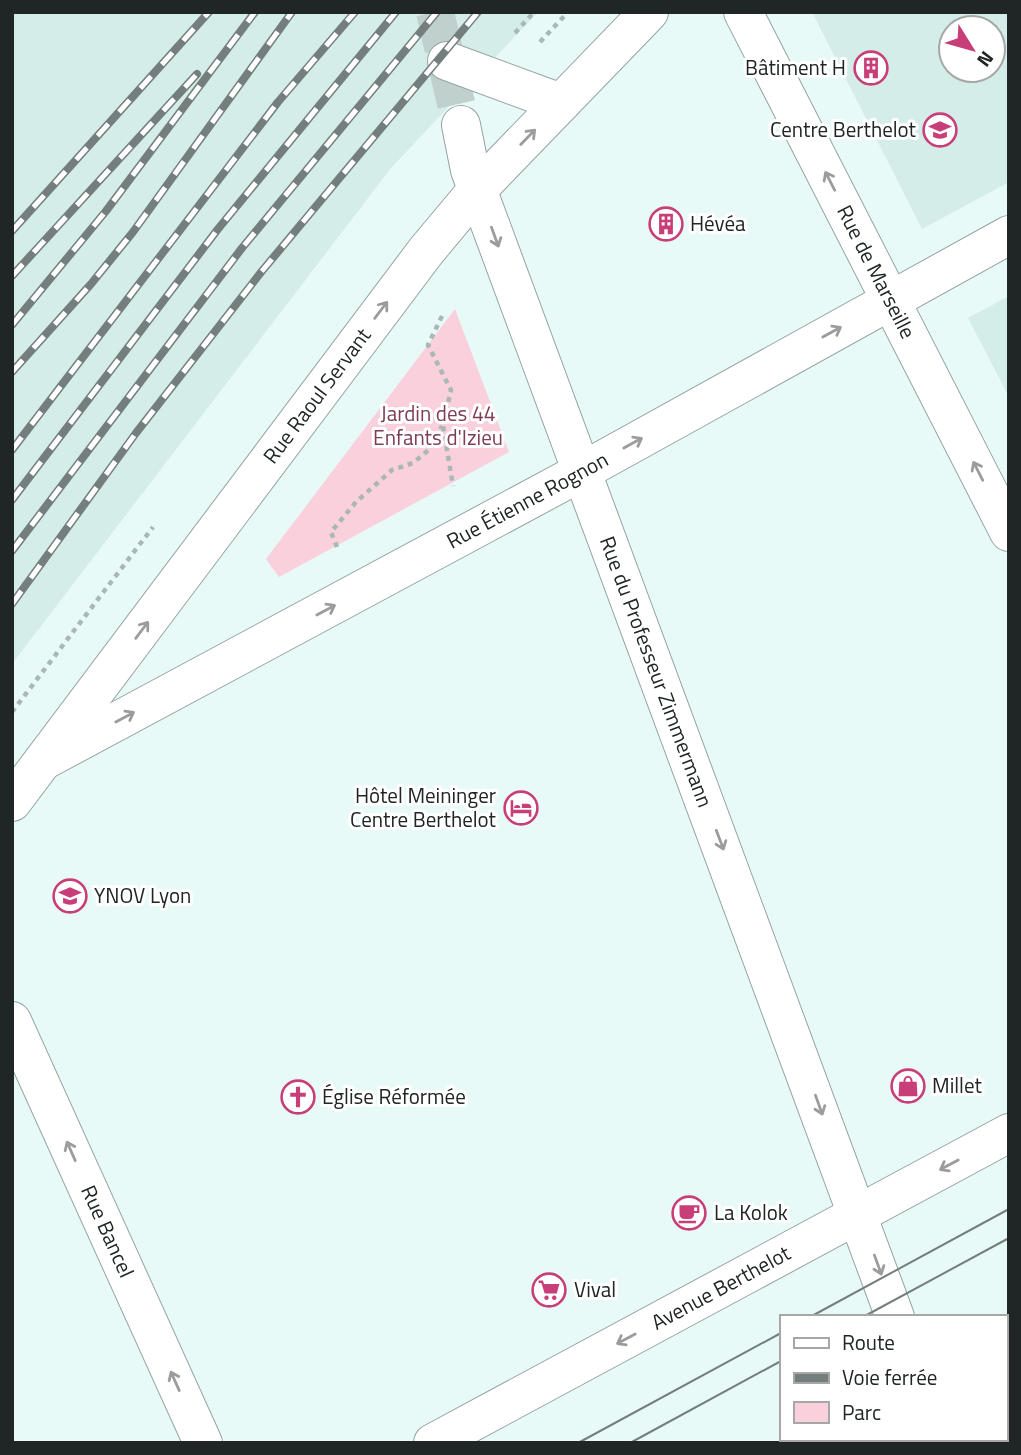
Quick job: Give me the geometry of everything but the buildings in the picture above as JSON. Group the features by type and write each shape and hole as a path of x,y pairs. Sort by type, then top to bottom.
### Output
{"street":[{"name":"Rue Raoul Servant","path":"12,802 417,262 477,190 649,12"},
{"name":"Rue de Marseille","path":"743,12 1009,532"},
{"path":"447,61 561,103"},
{"name":"Rue du Professeur Zimmermann","path":"461,125 477,190 894,1315"},
{"name":"Rue Étienne Rognon","path":"43,761 581,472 1009,235"},
{"name":"Rue Bancel","path":"12,1021 203,1443"},
{"name":"Avenue Berthelot","path":"433,1443 1009,1133"}],"path":[{"path":"512,36 534,12"},
{"path":"340,555 331,532 356,502 392,470 413,463 431,448 443,426 451,390 428,345 448,305"},
{"path":"443,426 456,493"}],"shaded area":[{"path":"12,12 538,12 391,168 12,664"},
{"name":"Centre Berthelot","path":"812,12 1009,12 1009,182 922,229"},
{"path":"1009,296 1009,397 968,318"}],"green space":[{"name":"Jardin des 44 Enfants d'Izieu","path":"455,309 509,452 279,577 266,559"}],"tunnel":[{"path":"435,12 461,125"}],"tram line":[{"path":"814,1315 1009,1209"},
{"path":"867,1315 1009,1238"},
{"path":"578,1443 780,1334"},
{"path":"630,1443 780,1362"}],"railway":[{"path":"12,231 209,12"},
{"path":"12,325 106,211 255,12"},
{"path":"12,372 91,284 133,232 292,12"},
{"path":"12,450 278,102 355,12"},
{"path":"12,500 218,229 396,12"},
{"path":"12,551 242,248 437,12"},
{"path":"12,604 136,433 262,271 478,12"},
{"path":"12,276 197,74"}],"place":[{"name":"Bâtiment H","path":"871,68"},
{"name":"Centre Berthelot","path":"940,130"},
{"name":"Hévéa","path":"666,224"},
{"name":"Hôtel Meininger Centre Berthelot","path":"521,808"},
{"name":"YNOV Lyon","path":"70,896"},
{"name":"Millet","path":"908,1086"},
{"name":"Église Réformée","path":"298,1097"},
{"name":"La Kolok","path":"689,1213"},
{"name":"Vival","path":"549,1290"}]}
